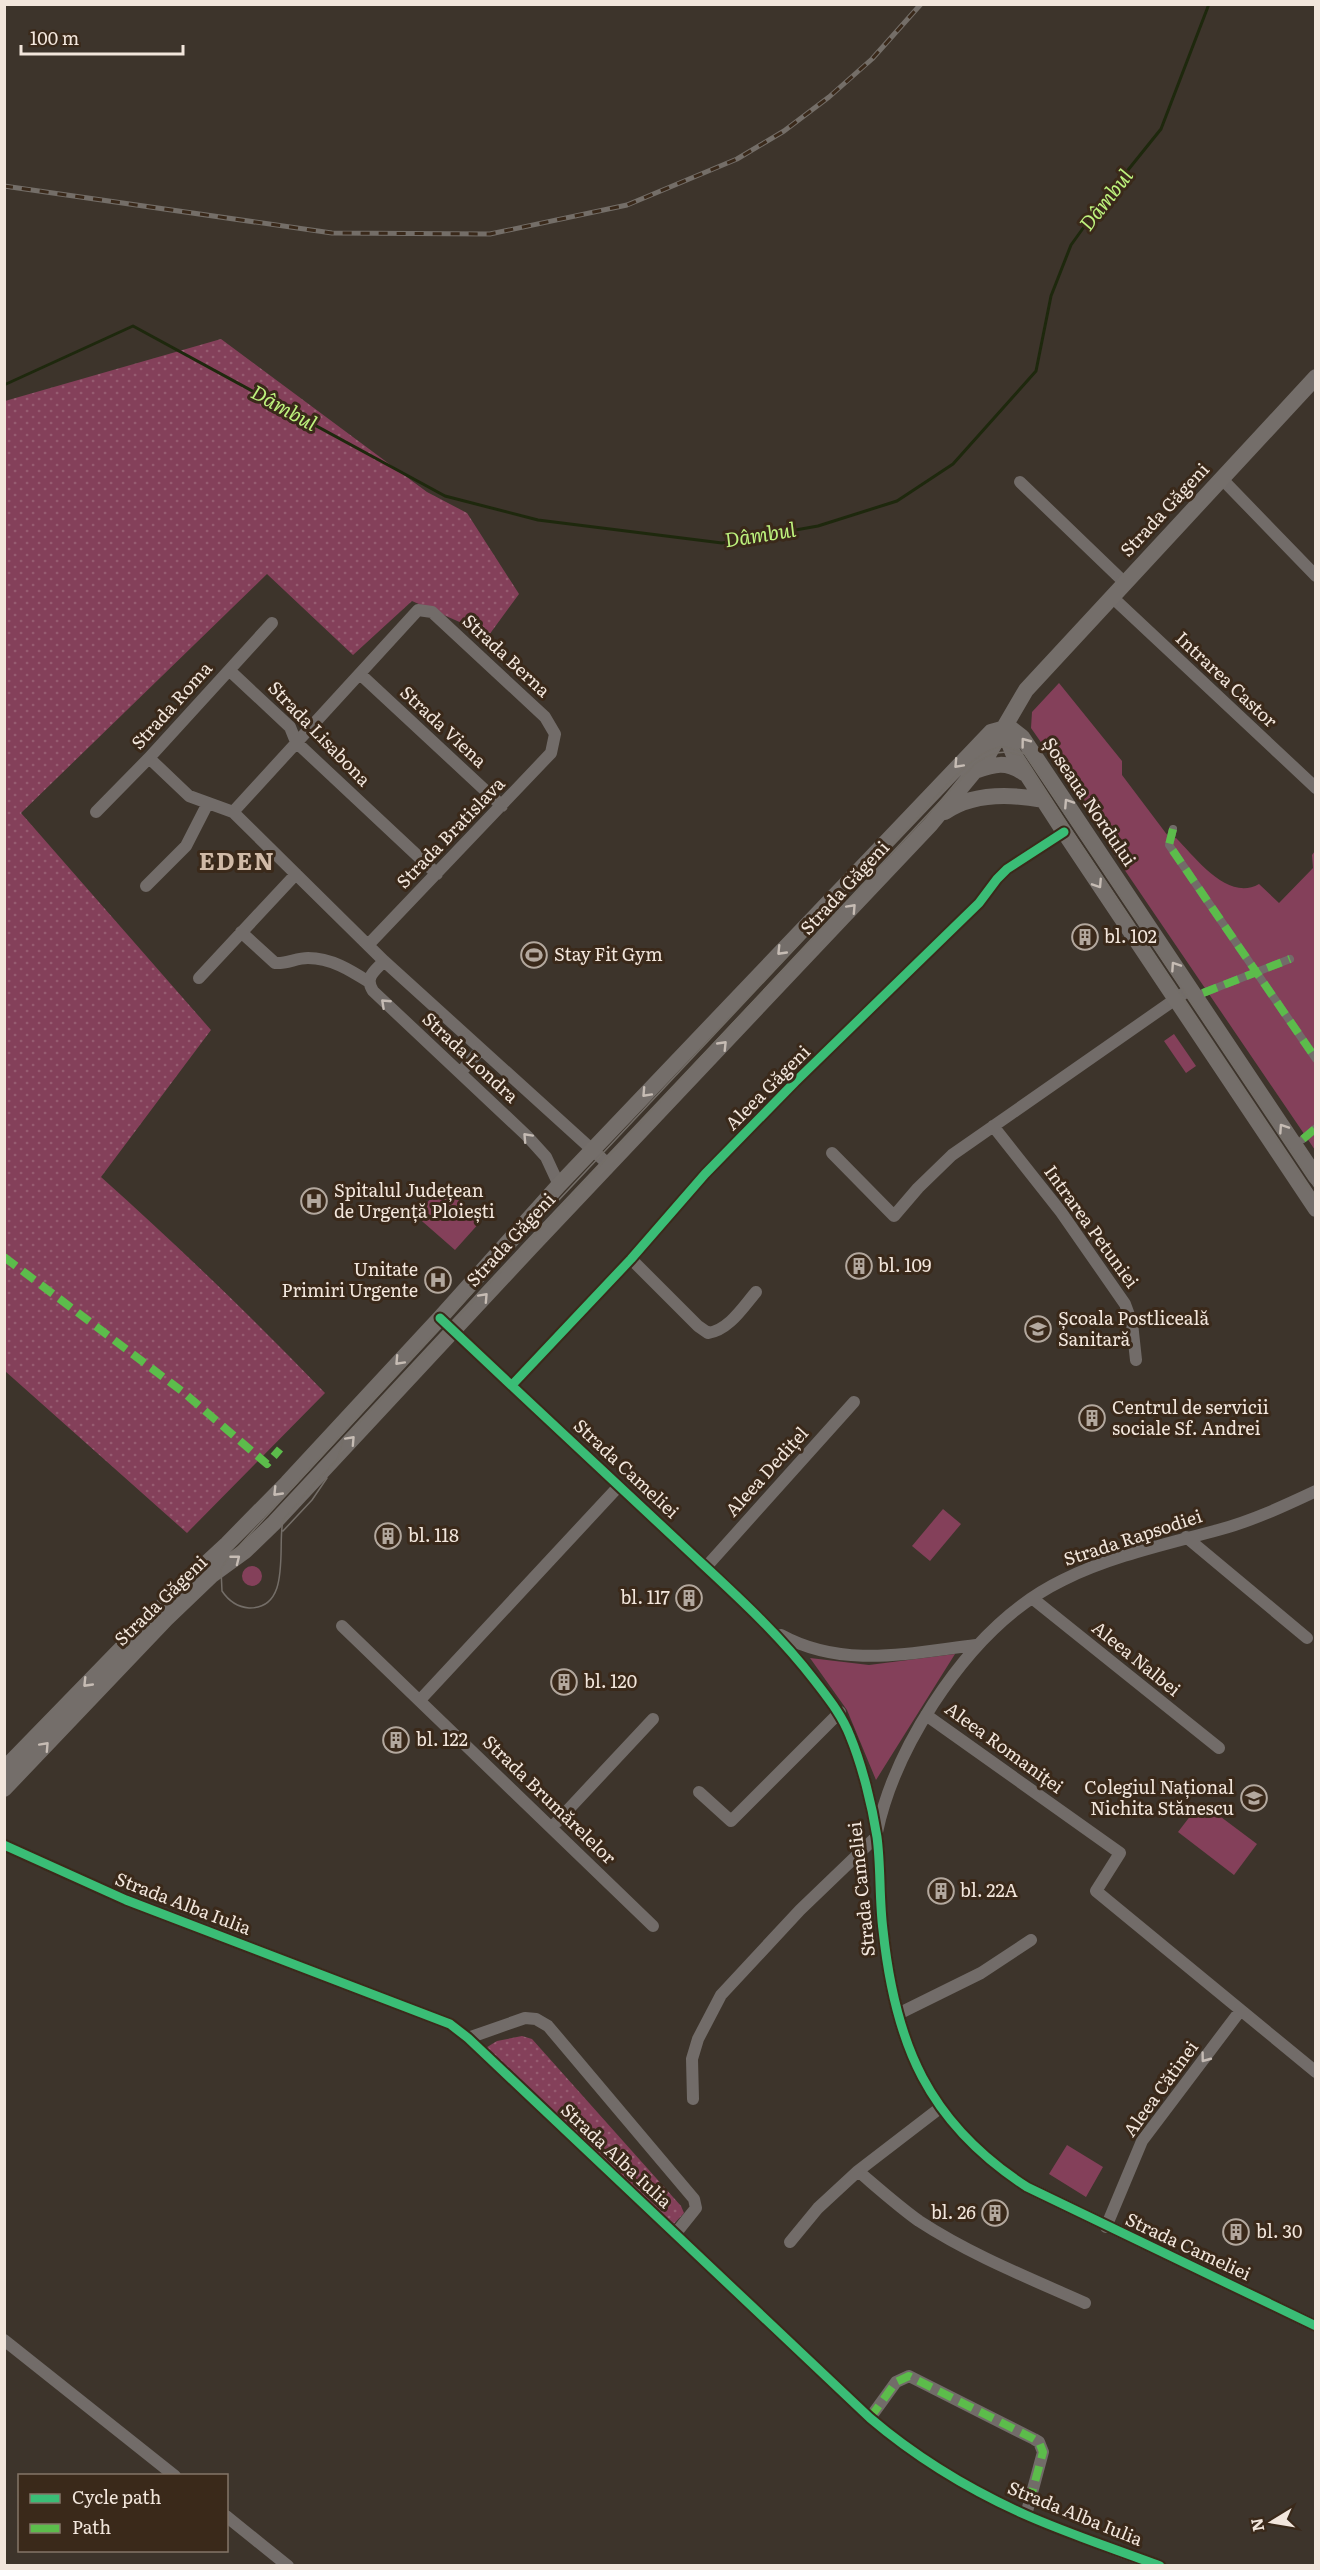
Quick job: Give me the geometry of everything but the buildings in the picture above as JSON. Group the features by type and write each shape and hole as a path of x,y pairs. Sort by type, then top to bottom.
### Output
{"main road":[{"name":"Strada Găgeni","path":"4,1769 190,1586 212,1575 245,1551 274,1523 931,825 988,755 1026,690 1316,377"},
{"name":"Strada Găgeni","path":"4,1789 227,1544 440,1318 559,1185 985,735 1003,728"},
{"name":"Șoseaua Nordului","path":"1316,1177 1197,991 1022,737 1013,728 1003,728 1006,742 1175,1001 1175,1014 1206,1059 1218,1063 1316,1209"},
{"path":"975,771 1000,764 1012,765 1027,775"},
{"path":"931,825 948,810 976,799 1009,795 1043,800"}],"street":[{"path":"1221,478 1316,576"},
{"path":"1020,482 1125,583"},
{"name":"Intrarea Castor","path":"1112,597 1316,788"},
{"name":"Strada Berna","path":"360,674 418,610 432,612 544,717 555,734 555,742"},
{"name":"Strada Roma","path":"96,812 149,758 272,623"},
{"name":"Strada Lisabona","path":"229,669 290,727 296,742 437,874"},
{"path":"232,812 360,674"},
{"name":"Strada Viena","path":"360,674 502,806"},
{"name":"Strada Bratislava","path":"368,945 551,753 555,742"},
{"name":"Strada Londra","path":"149,758 189,796 232,812 384,961 609,1165"},
{"path":"146,886 186,846 208,803"},
{"path":"1173,829 1168,845 1316,1059"},
{"name":"Aleea Găgeni","path":"512,1385 631,1260 705,1174 795,1082 979,903 997,879 1007,869 1064,832"},
{"path":"199,978 296,874"},
{"name":"Strada Londra","path":"241,932 275,963 308,958 332,962 369,982 373,991 527,1136 546,1157 559,1185"},
{"path":"832,1153 894,1216 918,1188 952,1155 1175,1001 1290,958"},
{"path":"369,982 369,977 384,961"},
{"path":"461,1072 481,1049"},
{"name":"Intrarea Petuniei","path":"993,1126 1061,1212 1125,1304 1132,1323 1136,1360"},
{"path":"1303,1139 1316,1128"},
{"path":"631,1260 708,1333 717,1332 727,1324 756,1292"},
{"name":"Strada Cameliei","path":"440,1318 775,1631 840,1712 859,1762 876,1836 884,1940 898,2014 909,2054 940,2108 977,2150 1003,2172 1027,2187 1106,2227 1316,2326"},
{"name":"Aleea Dedițel","path":"706,1567 854,1402"},
{"path":"420,1700 619,1486"},
{"name":"Strada Rapsodiei","path":"876,1836 884,1800 900,1762 926,1715 946,1683 976,1645 1004,1618 1063,1580 1186,1537 1218,1530 1263,1515 1316,1491"},
{"path":"1186,1537 1307,1638"},
{"name":"Aleea Nalbei","path":"1032,1598 1219,1748"},
{"name":"Strada Brumărelelor","path":"342,1626 653,1926"},
{"path":"775,1631 808,1648 842,1656 877,1657 976,1645"},
{"path":"699,1792 731,1821 840,1712"},
{"name":"Aleea Romaniței","path":"926,1715 1120,1853 1096,1891 1165,1946 1240,2011"},
{"path":"552,1827 653,1719"},
{"path":"693,2099 691,2077 695,2049 704,2025 721,1995 800,1910 876,1836"},
{"name":"Strada Alba Iulia","path":"4,1845 126,1900 450,2024 468,2038 898,2442 946,2474 1026,2515 1160,2565"},
{"path":"898,2014 981,1973 1031,1940"},
{"path":"1240,2011 1316,2072"},
{"name":"Aleea Cătinei","path":"1106,2227 1142,2142 1240,2011"},
{"name":"Strada Alba Iulia","path":"468,2038 525,2018 536,2019 548,2026 694,2199 696,2208 676,2233"},
{"path":"790,2242 818,2208 858,2171 940,2108"},
{"path":"858,2171 918,2220 960,2245 987,2260 1085,2303"},
{"path":"4,2340 174,2474"},
{"path":"870,2418 896,2382 909,2376 1039,2442 1043,2452 1026,2515"},
{"path":"228,2518 288,2565"}],"shaded area":[{"path":"221,339 427,492 467,513 519,594 489,635 412,601 353,655 267,574 21,813 211,1030 101,1177 271,1337 325,1393 187,1533 5,1371 5,401"},
{"path":"1059,683 1122,761 1122,775 1171,840 1176,838 1203,866 1224,883 1247,888 1259,884 1279,903 1313,868 1312,855 1315,851 1315,1150 1107,844 1092,815 1031,728 1032,712"},
{"path":"1174,1034 1196,1066 1186,1073 1164,1041"},
{"path":"443,1186 481,1221 455,1250 415,1215"},
{"path":"943,1509 961,1524 930,1561 912,1546"},
{"path":"252,1566 259,1569 262,1576 259,1583 252,1586 245,1583 242,1576 245,1569"},
{"path":"955,1654 876,1780 847,1710 810,1658 869,1665"},
{"path":"1201,1802 1257,1844 1234,1875 1178,1832"},
{"path":"522,2036 532,2039 681,2206 684,2213 670,2228 484,2049 497,2041"},
{"path":"1067,2145 1103,2167 1086,2197 1049,2174"}],"waterway":[{"name":"Dâmbul","path":"4,385 133,326 445,496 538,520 722,543 818,526 897,501 953,464 1036,371 1051,296 1071,245 1161,129 1209,4"}],"tram line":[{"path":"1316,1189 1025,754 1006,747 991,750 966,767 940,792 494,1269 228,1558 221,1569 222,1591 233,1603 249,1608 263,1606 272,1598 280,1574 283,1520 338,1458 343,1440 976,763 993,754 1004,752 1022,756 1316,1198"},
{"path":"283,1531 312,1500 327,1478"}],"railway":[{"path":"4,186 332,233 490,234 627,205 737,159 784,131 829,97 872,59 921,4"}],"marked path":[{"path":"1173,829 1169,845 1316,1059"},
{"path":"1203,993 1290,959"},
{"path":"1303,1139 1316,1128"},
{"path":"4,1257 183,1392 267,1464 280,1449"},
{"path":"870,2418 896,2382 909,2376 1039,2442 1043,2452 1026,2515"}],"cycle path":[{"path":"512,1385 631,1259 705,1174 795,1082 979,903 997,879 1007,869 1064,832"},
{"path":"440,1318 751,1610 784,1644 839,1714 859,1760 875,1825 883,1930 897,2009 908,2045 922,2077 941,2108 964,2136 993,2162 1027,2187 1316,2326"},
{"path":"4,1845 126,1900 450,2024 468,2038 870,2418 906,2447 964,2484 1026,2515 1160,2566"}],"place":[{"name":"bl. 102","path":"1085,937"},
{"name":"Stay Fit Gym","path":"534,955"},
{"name":"Spitalul Județean de Urgență Ploiești","path":"314,1201"},
{"name":"bl. 109","path":"859,1266"},
{"name":"Unitate Primiri Urgente","path":"438,1280"},
{"name":"Școala Postliceală Sanitară","path":"1038,1329"},
{"name":"Centrul de servicii sociale Sf. Andrei","path":"1092,1418"},
{"name":"bl. 118","path":"388,1536"},
{"name":"bl. 117","path":"689,1598"},
{"name":"bl. 120","path":"564,1682"},
{"name":"bl. 122","path":"396,1740"},
{"name":"Colegiul Național Nichita Stănescu","path":"1254,1798"},
{"name":"bl. 22A","path":"941,1891"},
{"name":"bl. 26","path":"995,2213"},
{"name":"bl. 30","path":"1236,2232"}],"district":[{"name":"EDEN","path":"237,862"}]}
